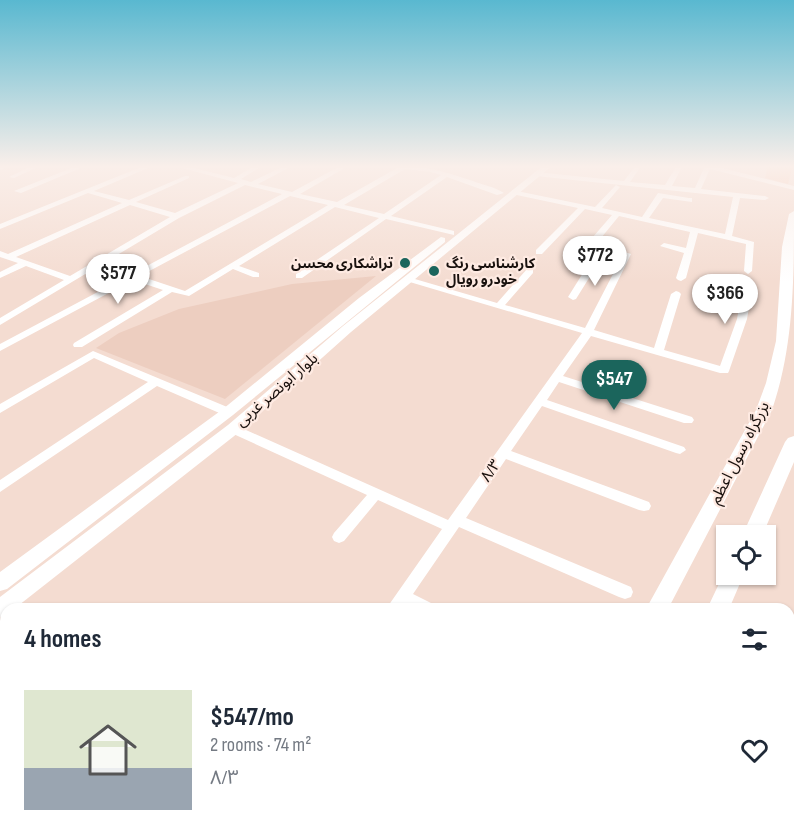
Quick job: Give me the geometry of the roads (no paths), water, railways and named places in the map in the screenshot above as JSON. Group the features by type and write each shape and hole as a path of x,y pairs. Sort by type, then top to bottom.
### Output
{"highway":[{"name":"بزرگراه رسول اعظم","path":"660,603 764,410 774,382 783,341 788,247 794,214"},
{"path":"757,525 794,442"},
{"path":"721,603 729,585"}],"main road":[{"name":"بلوار ابونصر غربی","path":"0,583 228,412 451,233 491,204"},
{"name":"بلوار ابونصر غربی","path":"7,603 233,429 493,204"},
{"path":"279,370 295,376"}],"street":[{"path":"0,227 55,204"},
{"path":"4,256 126,204"},
{"path":"133,204 176,216"},
{"path":"0,322 176,216 200,204"},
{"path":"0,348 272,204"},
{"path":"332,204 451,233"},
{"path":"299,276 404,204"},
{"path":"568,204 750,242 748,271"},
{"path":"597,209 601,204"},
{"path":"644,219 655,204"},
{"path":"728,237 735,204"},
{"path":"133,277 186,294 336,205"},
{"path":"539,252 583,207"},
{"path":"589,247 617,214"},
{"path":"681,279 695,230"},
{"path":"664,246 689,251"},
{"name":"۸/۳","path":"398,602 588,332 627,254"},
{"path":"4,256 70,279"},
{"path":"0,274 25,263"},
{"path":"232,266 256,275"},
{"path":"573,297 591,267 618,272"},
{"path":"499,306 530,271"},
{"path":"408,280 724,371 742,319 748,285"},
{"path":"78,345 171,289"},
{"path":"658,352 676,294"},
{"path":"0,409 93,354 228,412"},
{"path":"556,377 688,420"},
{"path":"0,487 156,381"},
{"path":"539,401 680,450"},
{"path":"233,429 376,494 625,591"},
{"path":"503,453 644,506"},
{"path":"339,537 376,494"}],"place":[{"name":"تراشکاری محسن","path":"405,263"},
{"name":"کارشناسی رنگ خودرو رویال","path":"434,271"}]}
